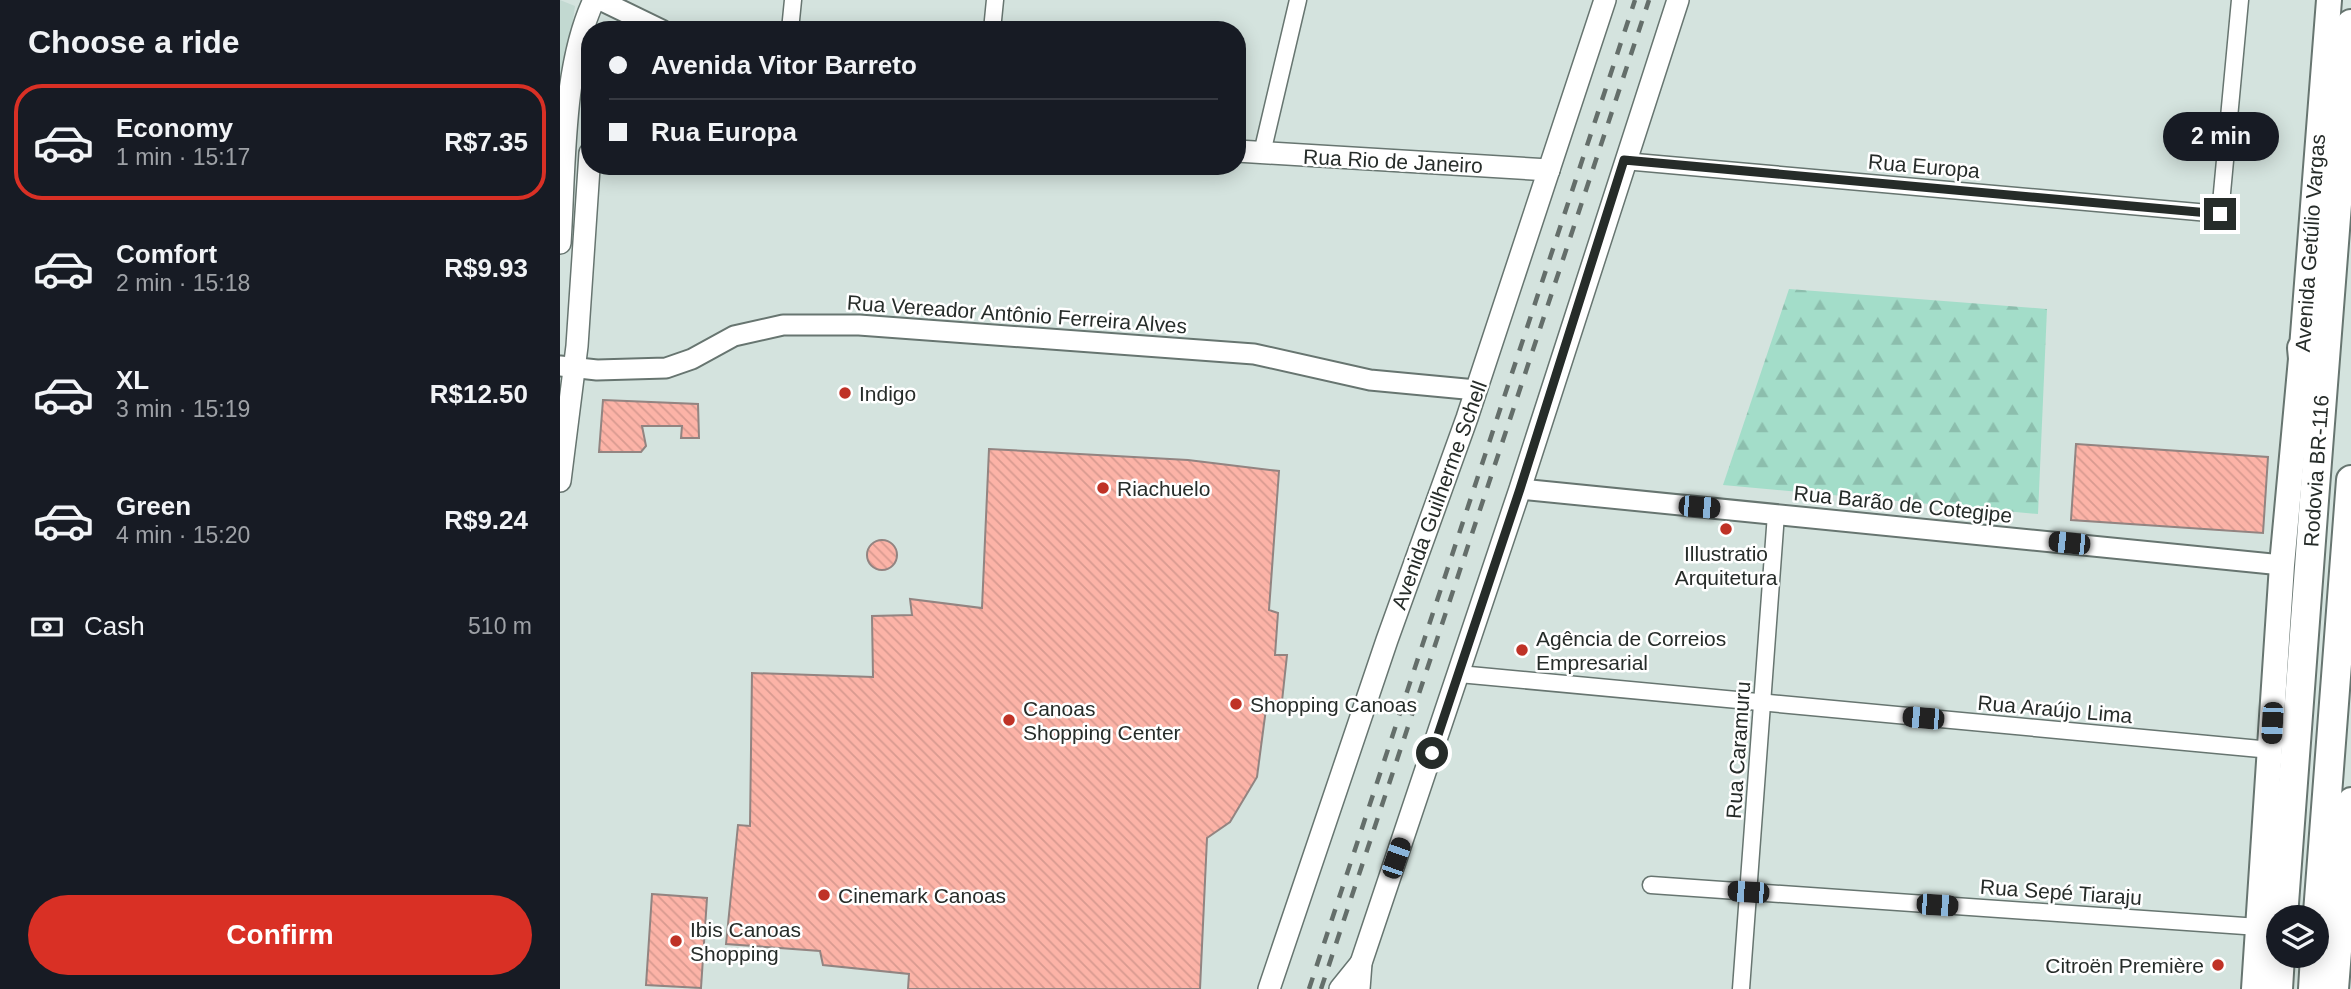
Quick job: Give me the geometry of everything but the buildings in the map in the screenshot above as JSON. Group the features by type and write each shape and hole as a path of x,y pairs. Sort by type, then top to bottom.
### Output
{"highway":[{"name":"Rodovia BR-116","path":"2273,905 2310,564 2314,483 2351,24"},
{"path":"2302,348 2314,483"},
{"name":"Rodovia BR-116","path":"2319,905 2351,482"},
{"path":"2278,989 2279,968"},
{"path":"2313,989 2314,968"}],"main road":[{"path":"596,0 600,21"},
{"path":"585,21 596,0"},
{"name":"Avenida Guilherme Schell","path":"1269,989 1387,640 1476,390 1605,0"},
{"path":"1359,989 1361,963 1520,489 1624,160 1678,0"},
{"name":"Avenida Getúlio Vargas","path":"2271,905 2271,750 2282,565 2329,0"},
{"path":"560,243 564,105 581,38"},
{"name":"Rua Rio de Janeiro","path":"1246,152 1549,170"},
{"path":"560,481 567,367 588,175"},
{"path":"2336,989 2351,800"},
{"name":"Avenida Getúlio Vargas","path":"2254,989 2266,942"},
{"path":"1340,989 1361,963"}],"street":[{"path":"596,0 642,21"},
{"path":"791,21 793,0"},
{"path":"993,21 995,0"},
{"path":"1262,153 1298,0"},
{"name":"Rua Europa","path":"1624,160 2220,214 2240,0"},
{"name":"Rua Vereador Antônio Ferreira Alves","path":"567,367 597,370 666,368 692,359 734,336 783,325 859,325 1254,354 1370,380 1476,390"},
{"name":"Rua Barão de Cotegipe","path":"1520,489 2282,565"},
{"name":"Rua Caramuru","path":"1741,989 1776,514"},
{"name":"Rua Araújo Lima","path":"1459,674 2271,750"},
{"name":"Rua Sepé Tiaraju","path":"1651,886 2266,922"}],"shaded area":[{"path":"560,0 575,6 562,100 560,99"}],"green space":[{"path":"1789,289 2047,309 2038,514 1723,485"}],"railway":[{"path":"1309,989 1635,0"},
{"path":"1321,989 1649,0"}],"place":[{"name":"Indigo","path":"845,393"},
{"name":"Riachuelo","path":"1103,488"},
{"name":"Illustratio Arquitetura","path":"1726,529"},
{"name":"Agência de Correios Empresarial","path":"1522,650"},
{"name":"Shopping Canoas","path":"1236,704"},
{"name":"Canoas Shopping Center","path":"1009,720"},
{"name":"Cinemark Canoas","path":"824,895"},
{"name":"Ibis Canoas Shopping","path":"676,941"},
{"name":"Citroën Première","path":"2218,965"}],"route":[{"path":"1432,753 1520,489 1624,160 2220,214"}]}
